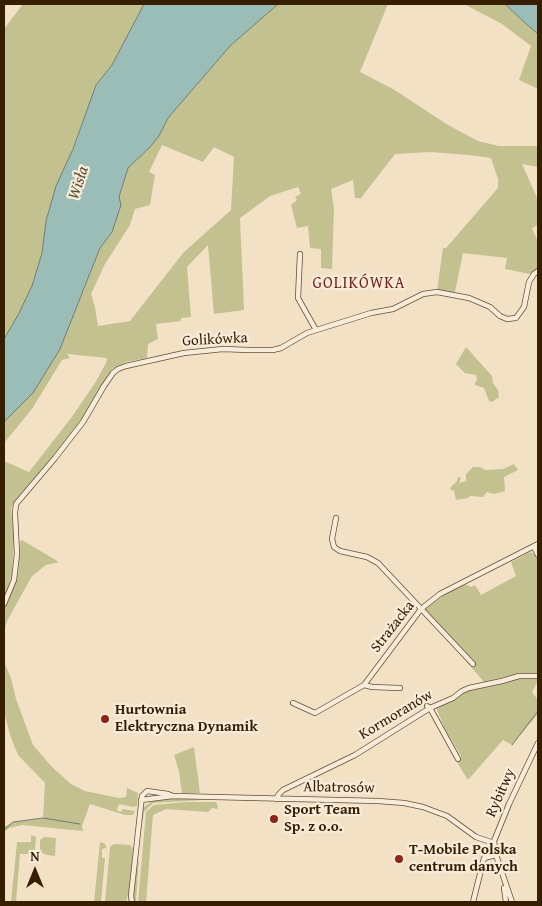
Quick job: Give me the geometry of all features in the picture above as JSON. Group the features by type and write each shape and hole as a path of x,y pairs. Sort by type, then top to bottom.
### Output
{"street":[{"path":"300,254 298,298 316,330"},
{"name":"Golikówka","path":"4,604 14,580 17,554 14,513 16,504 83,422 113,373 126,366 184,353 223,349 273,350 281,348 307,333 393,308 423,294 437,292 469,298 490,307 500,316 508,319 516,318 524,307 529,282 538,271"},
{"path":"336,518 332,539 334,547 340,551 367,557 378,563 473,664"},
{"name":"Strażacka","path":"364,685 421,609 440,594 536,545 538,555"},
{"name":"Kormoranów","path":"276,800 284,790 355,755 429,707 469,688 519,676 538,676"},
{"path":"293,703 315,713 364,685 400,688"},
{"path":"429,707 458,759"},
{"name":"Rybitwy","path":"494,843 509,804 538,743"},
{"name":"Albatrosów","path":"141,798 147,791 173,796"},
{"name":"Albatrosów","path":"141,798 173,796 378,801 417,806 447,816 476,837 494,843"},
{"path":"130,902 141,798"},
{"path":"494,843 504,882 512,902"},
{"path":"473,902 484,858 496,855"},
{"path":"504,882 506,902"}],"shaded area":[{"path":"23,4 144,4 112,65 96,85 46,221 42,253 32,286 4,338 4,29"},
{"path":"278,4 388,4 360,72 393,89 448,125 478,141 499,146 538,146 538,167 522,164 538,200 538,225 532,228 538,242 538,268 530,274 505,269 507,258 463,253 455,292 437,291 443,248 446,248 498,188 498,179 491,158 430,152 395,154 361,198 355,198 353,180 331,189 334,208 332,269 321,268 321,249 310,248 308,226 297,228 291,205 297,200 295,197 301,194 298,187 270,196 240,218 244,310 214,314 208,245 187,267 191,317 181,318 181,321 156,324 158,339 148,344 147,358 126,362 112,369 83,417 56,453 17,498 11,508 14,537 12,575 4,598 4,461 29,472 71,418 95,383 107,358 67,354 70,358 62,360 32,409 4,443 4,422 33,393 84,290 100,248 112,232 128,168 159,136 168,118 230,46","holes":["162,145 203,162 214,147 234,157 231,210 183,253 130,321 98,326 91,294 105,264 130,225 135,209 150,205 155,175 149,172"]},
{"path":"464,4 505,4 538,34 538,89 519,80 531,46 502,24"},
{"path":"466,347 492,376 499,397 492,402 489,401 484,388 475,385 477,381 476,375 465,373 456,364"},
{"path":"514,464 518,470 504,477 505,491 494,494 487,492 483,497 470,496 456,500 454,491 450,488 457,481 458,477 461,478 459,483 466,481 466,474 473,467 480,467 485,470 503,469"},
{"path":"22,540 59,562 46,565 32,576 7,621 4,632 4,608 18,575 20,542"},
{"path":"530,552 536,555 538,559 538,674 517,674 484,682 423,611 448,592 465,584 471,587 475,585 481,595 516,576 511,562"},
{"path":"4,662 33,745 51,766 71,784 85,791 119,798 126,797 127,788 138,793 137,806 119,804 117,810 120,812 123,809 135,811 133,815 125,815 90,804 82,826 83,831 22,825 9,828 4,832 4,827 13,822 43,818 45,783 18,755 10,735 4,711"},
{"path":"519,677 538,678 532,692 538,700 538,714 512,745 503,740 468,780 458,764 461,756 445,729 436,708 471,688"},
{"path":"194,747 200,793 182,793 179,771 174,755"},
{"path":"182,798 202,800 153,803 144,812 140,837 139,830 142,810 145,806 154,800"},
{"path":"216,802 218,807 217,809 212,808 208,812 166,809 153,815 146,902 138,902 146,812 154,805"},
{"path":"31,835 36,837 35,851 30,854 20,854 16,902 11,902 17,842 31,842"},
{"path":"44,837 56,838 55,856 40,852 40,840"},
{"path":"100,842 106,846 106,848 102,849 102,858 105,858 101,902 94,902"},
{"path":"114,844 130,845 133,849 130,887 126,902 105,902 110,847"},
{"path":"139,858 136,902 133,902 136,874"}],"water":[{"name":"Wisła","path":"144,4 278,4 230,46 168,118 159,136 150,147 128,168 119,197 121,205 112,232 100,248 60,349 33,393 4,422 4,339 32,286 42,253 46,221 56,186 73,149 96,85 112,65"},
{"path":"505,4 538,4 538,34 524,22"}],"waterway":[{"path":"512,745 538,711"},
{"path":"4,830 13,822 43,818 80,824"}],"place":[{"name":"Hurtownia Elektryczna Dynamik","path":"105,719"},
{"name":"Sport Team Sp. z o.o.","path":"274,819"},
{"name":"T‑Mobile Polska centrum danych","path":"399,859"}],"district":[{"name":"GOLIKÓWKA","path":"359,284"}]}
